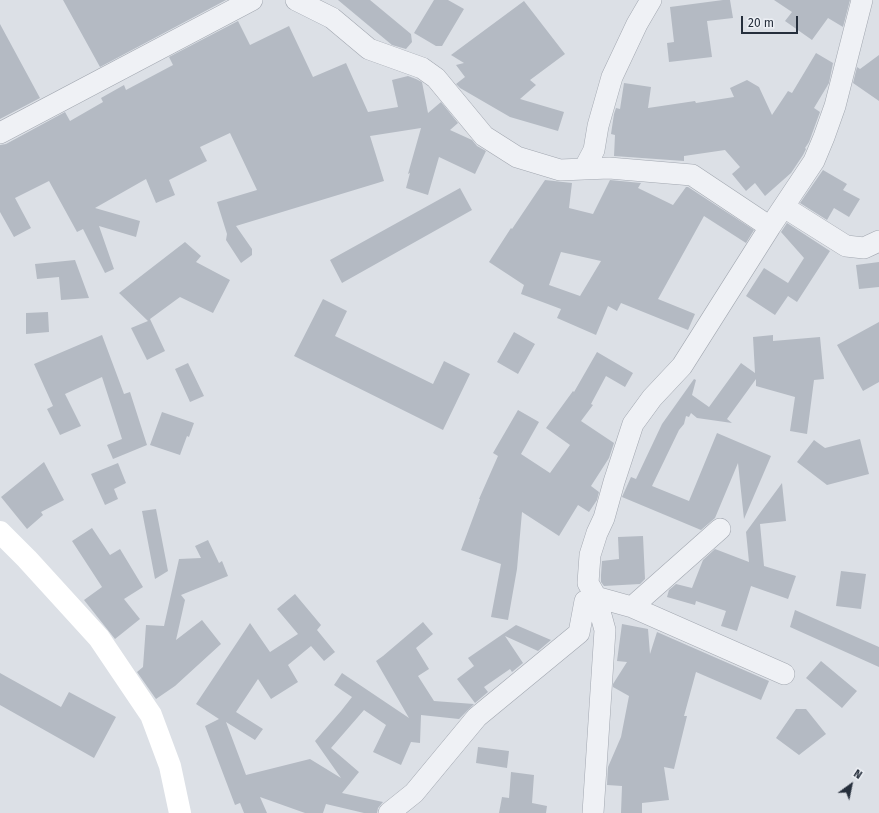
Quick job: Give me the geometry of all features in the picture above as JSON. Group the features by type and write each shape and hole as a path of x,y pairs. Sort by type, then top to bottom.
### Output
{"street":[{"path":"0,133 252,0"},
{"path":"296,0 332,18 370,49 422,68 436,78 484,136 517,157 560,170 609,168 692,175 770,226"},
{"path":"584,169 594,150 598,126 612,77 637,24 651,0"},
{"path":"593,813 604,630 596,597 588,583 590,555 597,533 604,518 633,424 652,398 682,366 770,226 814,161 835,106 862,0"},
{"path":"784,207 846,246 864,248 879,241"},
{"path":"632,607 720,529"},
{"path":"0,532 27,559 99,638 151,715 170,766 180,813"},
{"path":"389,813 414,793 477,717 579,634 585,601 596,597 632,607 784,674"}],"building":[{"path":"63,0 226,0 100,67"},
{"path":"338,0 370,0 411,34 412,42 406,49 392,45"},
{"path":"434,0 448,0 464,9 442,46 436,46 414,33"},
{"path":"730,0 733,18 707,21 712,57 669,62 667,43 674,42 670,7"},
{"path":"774,0 850,0 843,27 828,18 812,40 785,21 792,12"},
{"path":"524,1 565,54 530,80 536,85 520,99 564,112 558,131 510,117 460,88 456,84 465,77 456,65 464,63 451,55"},
{"path":"238,21 250,45 289,26 313,77 346,63 368,112 398,107 392,80 408,76 422,82 428,113 441,102 458,123 450,130 472,140 477,146 486,151 475,174 439,157 428,195 406,188 410,173 408,174 421,128 370,136 384,181 236,226 252,249 252,255 241,263 226,240 227,234 217,202 257,190 230,133 200,147 207,161 169,180 175,195 156,203 146,179 95,208 140,221 136,237 99,226 114,269 105,273 83,229 77,232 49,181 15,198 31,228 14,237 0,212 0,145 6,144 65,112 70,121 103,102 101,98 124,85 126,90 173,65 169,57"},
{"path":"0,24 40,98 0,119"},
{"path":"816,53 833,63 829,83 814,108 820,112 803,155 791,173 765,196 755,183 746,191 732,174 740,167 725,150 684,156 684,161 614,156 615,135 611,134 616,108 620,109 624,83 651,87 648,108 734,97 730,88 747,80 759,87 772,115 788,91 792,93"},
{"path":"879,55 879,101 853,83 857,67 860,69"},
{"path":"823,170 847,184 843,190 860,199 849,217 834,208 827,220 800,203"},
{"path":"545,180 572,183 569,208 593,214 610,180 641,183 638,188 673,205 686,187 688,187 754,230 746,243 704,216 658,299 695,314 688,330 621,303 617,311 608,306 596,335 557,318 561,309 521,294 524,285 489,262 511,228 512,229","holes":["561,252 601,261 580,296 549,285"]},
{"path":"460,188 472,210 342,283 330,260"},
{"path":"787,223 830,251 797,302 788,296 775,315 746,296 764,268 788,283 804,258 781,232"},
{"path":"185,242 201,256 196,262 230,280 213,313 180,297 150,319 165,351 147,360 131,328 148,321 119,293"},
{"path":"75,260 89,298 61,300 59,277 37,279 35,264"},
{"path":"879,262 879,287 859,289 856,265"},
{"path":"323,299 347,311 335,336 433,384 444,361 470,374 443,430 294,356"},
{"path":"48,312 49,332 26,334 26,313"},
{"path":"879,322 879,382 863,391 837,345"},
{"path":"514,332 535,344 518,374 497,362"},
{"path":"102,335 124,394 130,392 147,445 113,459 107,445 122,439 102,377 65,394 81,426 60,435 47,409 53,406 34,364"},
{"path":"773,335 773,341 820,337 824,379 814,380 807,434 790,431 795,397 756,386 756,379 727,419 732,423 697,418 691,413 689,417 686,416 684,424 679,430 652,486 689,501 717,433 771,456 744,519 738,463 715,518 701,530 622,497 631,477 636,479 662,424 694,379 696,380 692,395 709,407 741,363 755,373 753,337"},
{"path":"597,352 633,373 625,387 606,376 591,404 593,405 581,421 614,443 609,458 591,486 599,492 597,500 589,512 578,505 559,536 522,512 517,569 508,620 491,617 501,564 461,550 479,499 498,456 493,453 518,410 539,422 521,454 550,473 570,445 546,428 573,391 574,392"},
{"path":"188,363 204,396 190,402 175,369"},
{"path":"162,412 194,423 189,437 187,436 180,455 150,445"},
{"path":"860,439 869,474 827,485 797,462 814,440 825,448"},
{"path":"44,462 64,500 41,512 43,515 27,529 1,497"},
{"path":"118,463 126,483 114,489 118,499 105,505 91,474"},
{"path":"782,483 786,521 760,524 764,566 796,576 788,599 751,586 737,631 721,626 726,611 696,601 695,605 667,597 669,590 676,584 692,588 703,560 715,549 749,562 746,532"},
{"path":"156,509 168,571 155,579 142,511"},
{"path":"92,528 110,555 120,549 143,587 124,599 140,619 115,639 84,600 102,587 72,541"},
{"path":"643,536 645,579 640,584 604,586 601,582 602,561 619,559 618,537"},
{"path":"208,540 219,563 222,561 228,576 181,595 185,600 176,640 202,620 221,644 175,686 156,699 137,672 143,667 146,625 164,626 179,559 201,558 195,546"},
{"path":"841,571 866,574 861,609 836,606"},
{"path":"295,594 321,625 317,630 335,652 324,661 311,646 288,665 298,682 271,699 258,679 236,712 263,729 255,740 226,722 246,775 310,759 341,778 315,741 352,697 334,685 342,673 409,718 376,661 423,622 433,634 416,648 429,669 418,676 434,701 474,704 459,719 421,715 420,743 411,742 401,765 373,752 386,725 364,710 331,748 359,772 342,793 383,802 378,808 377,813 364,813 326,804 323,813 305,813 260,797 267,813 244,813 240,803 235,805 205,726 219,719 196,704 250,623 270,652 298,634 277,609"},
{"path":"795,610 879,647 879,667 790,627"},
{"path":"622,624 648,629 650,654 657,632 769,681 761,700 696,672 684,716 687,716 674,769 664,767 669,800 642,803 642,813 621,813 622,786 607,785 608,767 621,737 629,696 613,687 613,684 627,662 617,661"},
{"path":"516,625 551,640 538,651 505,636 523,663 512,672 510,669 484,687 488,692 475,703 457,679 474,666 468,658"},
{"path":"821,661 857,691 842,708 806,678"},
{"path":"0,673 61,707 69,692 116,717 94,758 0,705"},
{"path":"796,709 806,709 826,734 799,755 776,738"},
{"path":"478,747 509,751 507,768 476,763"},
{"path":"511,772 534,775 532,803 547,806 546,813 499,813 502,797 509,798"}]}
